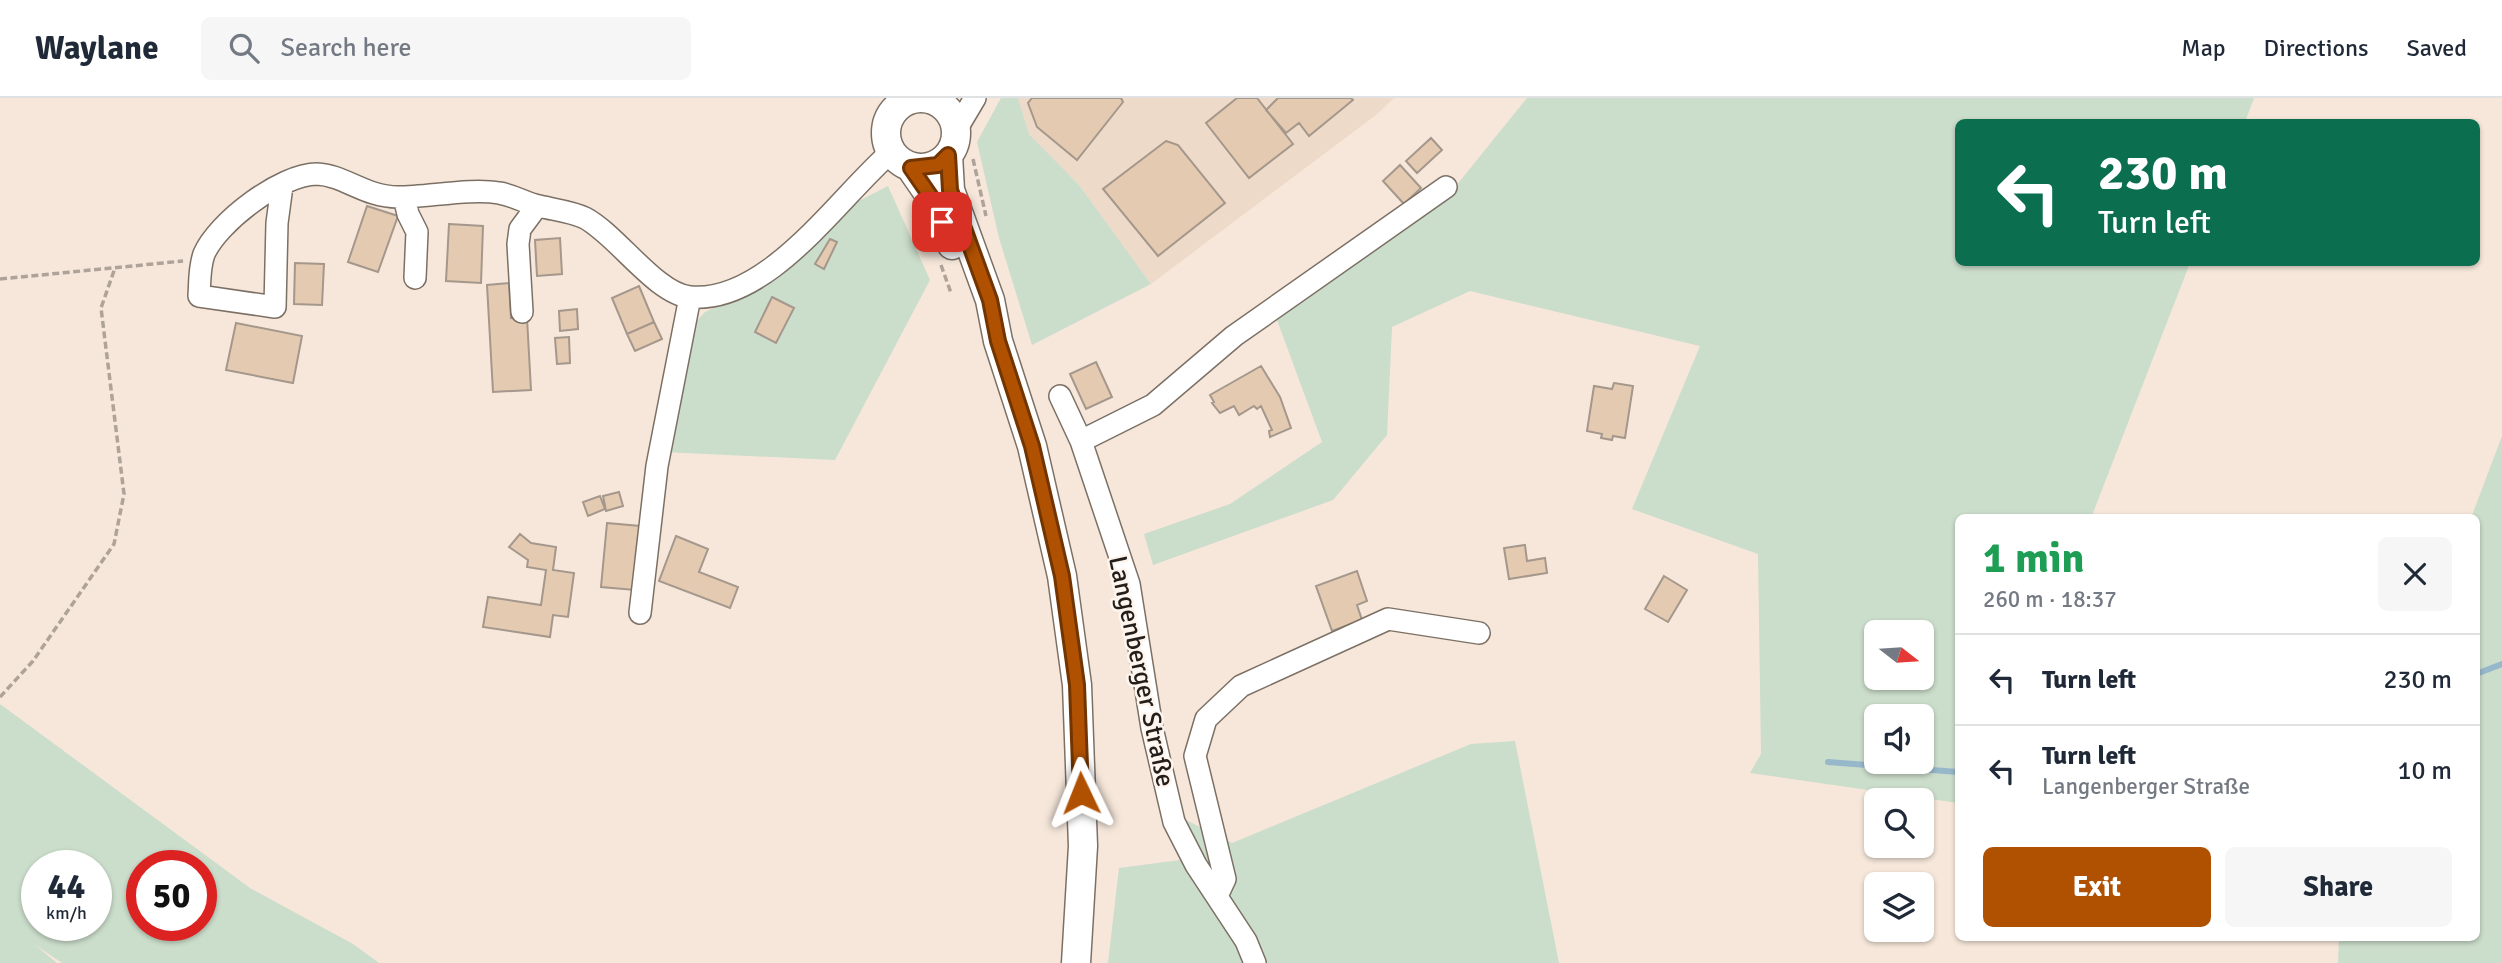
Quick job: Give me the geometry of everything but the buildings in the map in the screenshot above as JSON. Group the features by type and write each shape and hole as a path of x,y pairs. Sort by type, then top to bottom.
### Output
{"main road":[{"path":"998,341 978,307 931,197 901,160 886,136 887,123 913,100 944,104 959,148 950,190 990,300 998,341 1035,459 1062,576 1077,685 1083,846 1076,963"},
{"path":"901,160 938,165 959,148"}],"street":[{"path":"959,148 975,98"},
{"path":"282,186 277,223 275,307 200,296 205,252 241,210 267,192 282,186 316,174 332,177 367,192 404,197 497,192 537,206 567,211 604,231 675,293 690,297 733,289 761,274 901,160"},
{"path":"1081,440 1153,405 1234,337 1446,187"},
{"path":"404,197 408,214 418,232 415,278"},
{"path":"522,312 518,244 520,229 537,206"},
{"path":"640,613 657,466 690,297"},
{"name":"Langenberger Straße","path":"1060,396 1081,440 1129,584 1152,729 1174,821 1196,865 1246,941 1255,963"},
{"name":"Langenberger Straße","path":"1217,896 1225,879 1195,756 1206,719 1241,686 1388,619 1479,633"}],"path":[{"path":"959,148 986,217"},
{"path":"938,257 951,293"},
{"path":"0,279 203,260"},
{"path":"0,696 33,661 114,544 124,494 101,308 115,268"}],"shaded area":[{"path":"1018,98 1394,98 1376,115 1151,284 1079,185 1029,134"}],"green space":[{"path":"1001,98 1018,98 1029,134 1079,185 1151,284 1032,345 999,238 977,142"},
{"path":"1527,98 2254,98 2246,119 1955,119 1955,266 2189,266 2093,514 1955,514 1955,803 1934,800 1934,788 1864,789 1750,773 1761,754 1758,554 1632,509 1700,346 1470,291 1392,327 1387,435 1333,500 1153,565 1144,534 1230,504 1322,442 1277,320 1447,197"},
{"path":"888,186 930,280 835,460 664,452 686,333 705,312 732,300 851,205"},
{"path":"2502,436 2502,963 2338,963 2339,941 2480,941 2480,514 2473,514"},
{"path":"0,704 198,850 126,850 126,941 217,941 217,864 250,888 353,944 379,963 62,963 34,944 57,963 0,963"},
{"path":"1515,741 1559,963 1108,963 1119,868 1203,857 1182,818 1232,843 1471,744"}],"waterway":[{"path":"2480,672 2502,664"},
{"path":"1828,762 1955,772"}],"route":[{"path":"942,222 931,197 911,168 924,169 938,165 948,155 950,190 990,300 998,341 1032,446 1062,576 1077,685 1081,793"}]}
